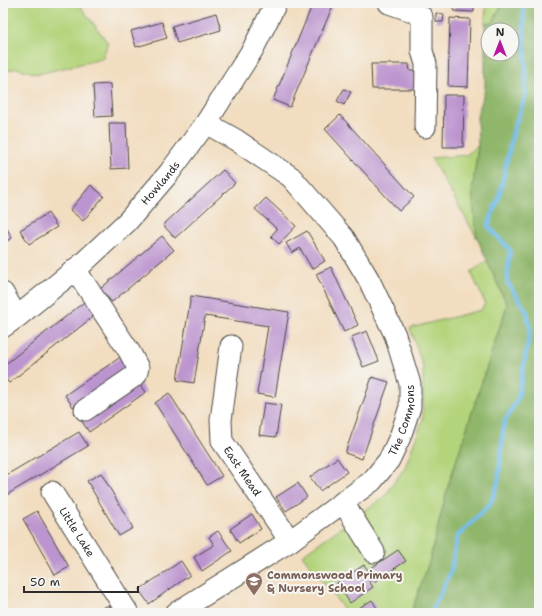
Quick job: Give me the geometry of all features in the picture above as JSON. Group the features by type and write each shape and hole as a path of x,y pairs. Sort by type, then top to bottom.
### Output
{"street":[{"name":"Howlands","path":"10,322 75,269 127,222 169,173 206,123 253,49 276,3"},
{"path":"389,3 412,11 422,17 422,51 426,64 425,127"},
{"name":"The Commons","path":"176,613 290,541 372,481 389,460 400,437 410,407 410,384 395,335 369,280 344,238 291,177 236,140 206,123"},
{"path":"75,269 129,351 138,368 136,375 85,410"},
{"path":"3,293 10,322"},
{"name":"East Mead","path":"231,346 221,420 222,441 290,541"},
{"name":"Little Lake","path":"52,492 128,613"},
{"path":"343,502 374,552"}],"green space":[{"path":"3,3 78,3 108,43 102,59 38,74 16,68 3,72"},
{"path":"486,3 503,3 493,22 485,22"},
{"path":"503,3 539,3 539,613 411,613 430,559 448,486 507,305 477,238 472,193 478,146 477,116 485,89 485,62 520,62 520,22 493,22"},
{"path":"478,146 472,193 477,238 431,158 466,155"},
{"path":"487,261 507,305 448,486 430,559 411,613 347,613 302,555 384,497 405,467 423,419 423,367 410,328 481,310 485,303 471,272"}],"building":[{"path":"313,3 334,3 290,107 273,100"},
{"path":"454,3 474,3 474,12 454,11"},
{"path":"216,13 221,30 177,43 172,26"},
{"path":"436,13 444,14 443,22 436,22"},
{"path":"450,18 470,19 468,87 448,86"},
{"path":"162,22 167,38 136,47 131,31"},
{"path":"371,64 409,64 410,71 416,71 417,89 372,89"},
{"path":"110,84 112,116 95,117 93,85"},
{"path":"344,89 351,92 344,105 337,101"},
{"path":"444,95 464,95 463,147 443,147"},
{"path":"340,115 414,197 399,211 325,129"},
{"path":"109,123 126,123 128,168 111,169"},
{"path":"223,170 235,183 175,238 163,225"},
{"path":"91,185 104,196 83,221 70,210"},
{"path":"266,198 296,226 279,244 271,236 277,229 255,209"},
{"path":"48,213 57,227 29,244 20,230"},
{"path":"4,223 12,238 3,243 3,224"},
{"path":"307,231 325,261 312,269 300,248 292,253 286,243"},
{"path":"162,236 174,250 112,302 100,289"},
{"path":"331,267 358,325 344,332 316,274"},
{"path":"191,296 289,312 275,397 257,394 268,326 205,316 194,383 177,380"},
{"path":"88,299 99,312 9,383 3,376 3,366"},
{"path":"367,331 379,361 363,367 351,337"},
{"path":"122,356 130,368 73,407 65,395"},
{"path":"372,377 389,382 362,459 345,453"},
{"path":"138,381 146,392 89,432 81,420"},
{"path":"169,393 222,476 207,485 155,403"},
{"path":"264,403 281,405 276,437 259,435"},
{"path":"79,432 88,446 3,497 3,477"},
{"path":"337,458 347,472 320,491 310,477"},
{"path":"101,473 133,528 119,536 87,481"},
{"path":"298,483 307,497 286,511 276,497"},
{"path":"37,511 69,567 55,575 23,519"},
{"path":"252,514 261,529 239,543 230,529"},
{"path":"218,531 232,551 202,571 194,557 214,545 209,537"},
{"path":"398,550 406,561 374,582 372,579 369,581 373,587 350,603 337,583 364,565 368,570"},
{"path":"181,561 190,575 149,604 139,590"},
{"path":"372,600 380,613 362,613 359,608"},
{"path":"109,605 113,613 91,613"}],"waterway":[{"path":"431,613 451,571 457,537 490,504 498,483 504,423 518,398 530,330 527,312 507,282 510,250 488,226 499,197 514,128 525,98 526,71 523,3"}],"place":[{"name":"Commonswood Primary & Nursery School","path":"254,596"}]}
